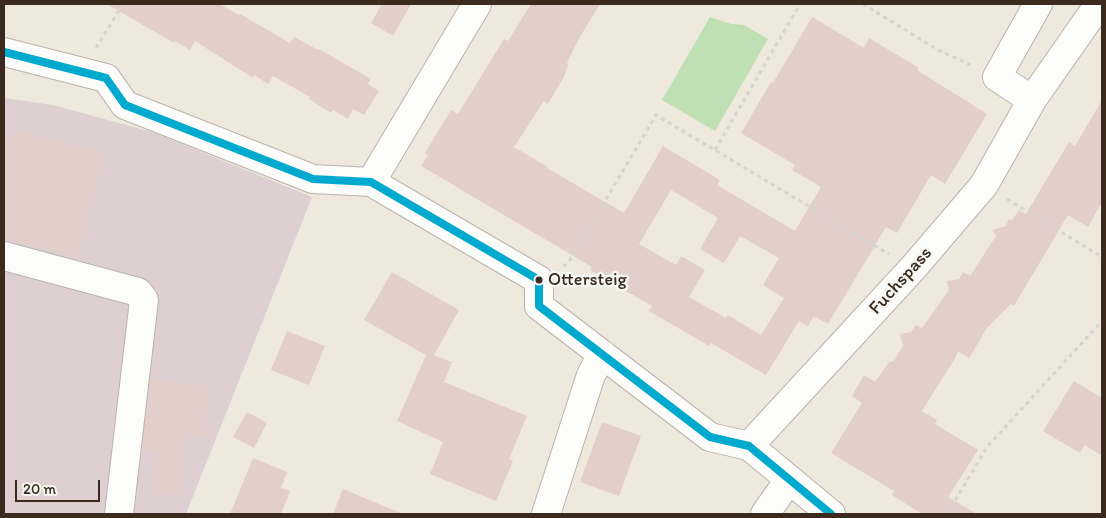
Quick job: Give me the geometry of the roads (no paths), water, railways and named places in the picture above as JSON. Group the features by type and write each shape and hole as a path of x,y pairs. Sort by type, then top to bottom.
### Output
{"street":[{"path":"371,182 477,4"},
{"path":"1032,100 997,77 1038,4"},
{"name":"Fuchspass","path":"749,446 913,268 984,185 1032,100 1099,4"},
{"path":"4,52 106,78 125,105 313,179 371,182 539,280 539,306 710,437 749,446 831,514"},
{"path":"4,256 138,292 144,300 119,514"},
{"path":"546,514 591,375 602,354"},
{"path":"765,514 789,480"}],"place":[{"name":"Ottersteig","path":"539,280"}]}
